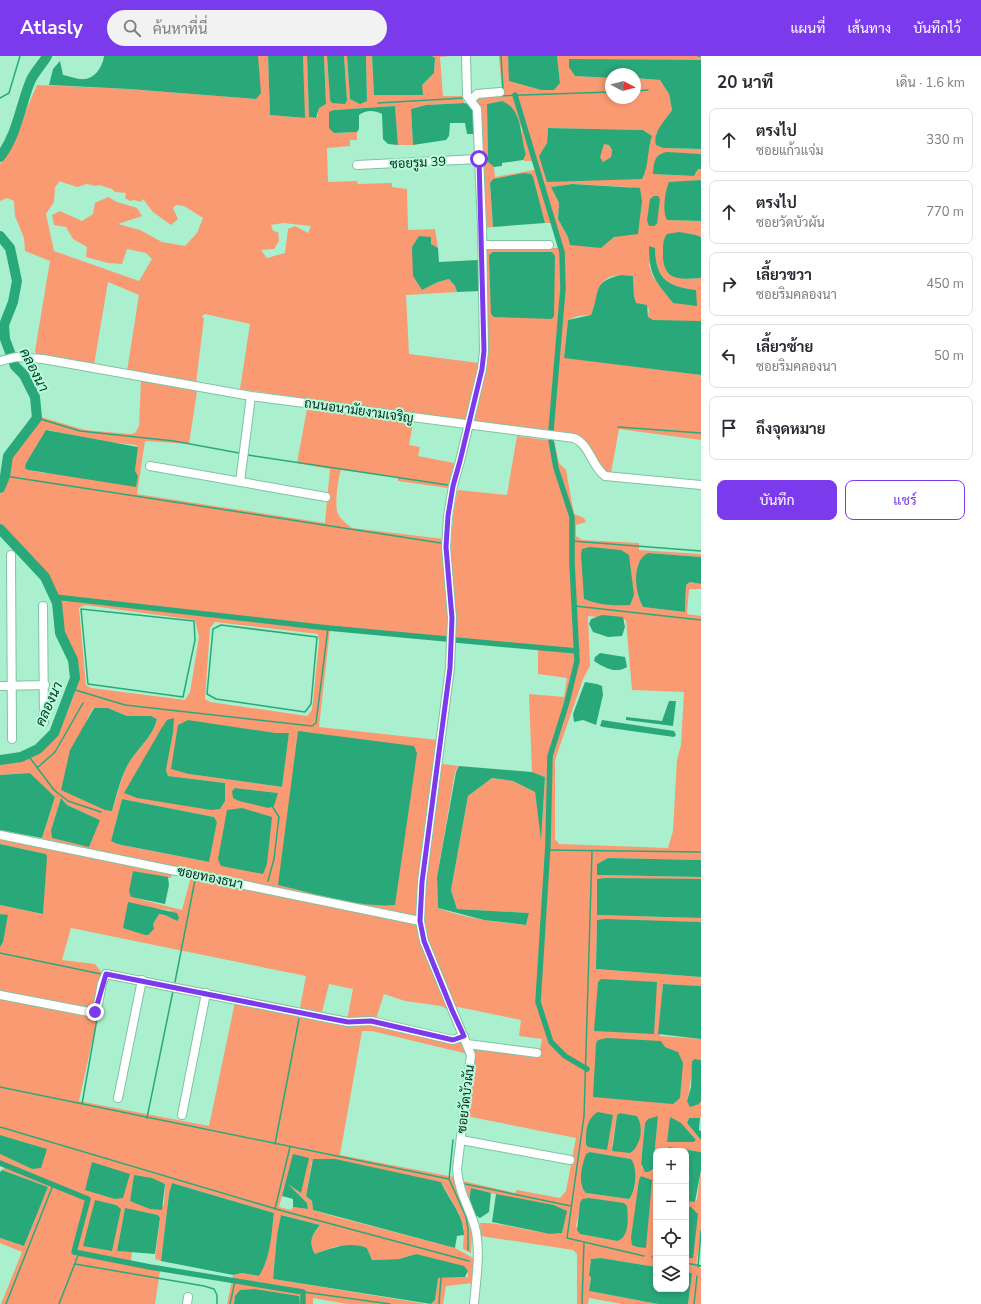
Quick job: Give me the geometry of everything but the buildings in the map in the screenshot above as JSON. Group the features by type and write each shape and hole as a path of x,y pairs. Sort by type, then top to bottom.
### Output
{"street":[{"name":"ซอยวัดบัวผัน","path":"466,56 467,96 472,100 477,109 484,351 453,486 448,516 446,547 452,618 450,668 422,882 420,921 427,948 471,1055 471,1069 461,1140 458,1178 475,1228 477,1240 474,1304"},
{"path":"472,100 477,94 500,92"},
{"name":"ซอยรูม 39","path":"357,165 479,159"},
{"path":"482,245 548,245"},
{"name":"ถนนอนามัยงามเจริญ","path":"2,360 16,357 43,359 251,396 468,426 574,438 586,446 593,463 605,476 701,485"},
{"path":"240,482 251,396"},
{"path":"150,466 326,497"},
{"path":"11,555 13,686 12,740"},
{"path":"43,606 44,722"},
{"path":"0,686 44,685"},
{"name":"ซอยทองธนา","path":"0,835 420,921"},
{"path":"0,995 94,1013 97,1010 102,983 106,974 348,1022 371,1021 453,1040 466,1040 537,1053"},
{"path":"118,1098 142,980"},
{"path":"182,1115 206,993"},
{"path":"461,1140 570,1160"}],"shaded area":[{"path":"104,56 258,56 261,93 256,99 129,89 49,85 53,69 60,61 63,75 85,79 96,74"},
{"path":"258,56 268,56 270,115 304,118 303,56 307,56 309,117 316,118 318,115 318,108 326,104 324,56 327,56 330,100 347,100 344,56 347,56 350,99 367,101 366,56 372,56 374,95 422,95 422,85 434,73 435,58 432,56 450,56 440,57 443,96 462,96 464,103 426,105 411,109 413,145 398,145 395,106 334,110 334,133 357,132 357,140 350,140 350,146 327,148 328,182 357,181 358,184 392,183 392,187 407,189 408,230 435,229 438,248 431,244 422,290 438,282 449,279 455,286 457,292 406,295 409,354 479,363 467,423 240,389 250,324 205,314 202,316 204,319 196,383 127,371 139,295 108,282 94,365 37,355 35,351 50,261 25,251 24,238 15,216 14,201 7,198 0,201 0,164 7,154 37,85 129,89 256,99","holes":["60,181 77,187 87,184 95,186 99,185 112,189 115,192 126,193 125,198 130,201 134,200 141,202 143,199 153,212 171,225 178,219 173,208 176,205 184,206 203,218 197,233 185,246 162,242 140,230 118,224 142,216 137,208 117,202 108,197 95,203 93,214 82,221 60,211 52,215 54,225 66,227 73,239 87,247 86,257 108,263 122,264 127,249 146,253 152,259 139,281 54,251 46,214 54,202 55,187","283,223 311,226 308,233 295,226 288,229 285,253 267,258 261,250 274,249 279,241 278,232 273,231 271,225"]},
{"path":"268,56 303,56 305,118 270,115"},
{"path":"307,56 324,56 326,104 319,108 316,118 309,117"},
{"path":"327,56 344,56 347,100 345,104 332,103 330,100"},
{"path":"347,56 366,56 367,101 360,104 350,99"},
{"path":"372,56 432,56 435,58 434,73 422,85 423,95 374,95"},
{"path":"499,56 508,56 510,81 541,90 560,83 557,56 701,56 701,60 573,60 575,76 605,78 605,104 641,104 641,78 660,80 669,94 672,110 656,134 663,148 701,149 701,154 661,153 653,174 694,176 698,169 701,169 701,180 684,182 667,220 701,221 701,237 696,235 688,279 701,278 701,321 653,321 648,317 649,309 636,303 634,296 633,276 612,276 606,279 599,289 591,315 578,316 568,320 564,357 701,375 701,440 619,429 611,473 604,471 582,437 477,424 474,420 485,363 486,248 559,248 560,239 555,223 545,223 531,174 490,184 493,227 484,228 478,96 502,94","holes":["502,101 522,128 522,140 526,154 523,160 536,161 539,169 495,177 494,167 488,162 487,104","548,128 643,130 652,136 648,149 645,173 539,156 547,143","572,184 632,187 626,234 614,237 601,248 568,237 558,219 559,203 551,187","655,248 658,267 665,279 677,286 696,290 673,303 653,277 649,265"]},
{"path":"508,56 557,56 560,83 554,90 541,90 509,81"},
{"path":"569,59 701,60 701,149 663,148 656,145 656,135 660,126 672,110 669,94 660,80 641,78 641,68 605,68 605,78 575,76 569,67"},
{"path":"502,101 514,110 520,124 526,154 523,160 502,163 502,166 494,167 488,162 487,104"},
{"path":"464,103 472,105 474,112 474,134 467,134 465,123 450,123 449,136 446,140 413,145 411,109 426,105"},
{"path":"395,106 398,145 388,144 383,139 382,114 376,112 367,111 359,115 359,129 357,132 334,133 329,128 329,112 334,110"},
{"path":"548,128 643,130 652,136 646,169 642,179 547,182 539,156 547,143","holes":["604,144 609,145 612,150 611,157 603,162 600,157"]},
{"path":"604,144 609,145 612,150 611,157 603,162 599,157"},
{"path":"667,152 701,154 701,169 698,169 694,176 653,174 654,163 657,157"},
{"path":"524,173 531,174 533,177 545,223 493,227 490,183 493,179"},
{"path":"701,180 701,221 667,220 665,216 665,201 669,182"},
{"path":"572,184 640,188 642,201 638,234 614,237 601,248 570,245 568,237 558,219 559,203 551,187"},
{"path":"654,196 658,196 660,199 657,224 654,226 649,226 647,220 650,199"},
{"path":"679,232 701,237 701,278 679,278 673,276 665,268 663,261 663,245 665,238 667,234"},
{"path":"419,236 431,237 431,244 438,248 439,262 478,260 480,291 457,292 455,286 449,279 438,282 422,290 413,276 412,247"},
{"path":"649,246 655,248 658,267 665,279 677,286 696,290 697,306 673,303 657,283 650,264"},
{"path":"493,252 552,252 555,256 554,316 552,319 494,317 491,314 489,255"},
{"path":"621,275 633,276 634,296 636,303 647,305 648,317 653,320 701,321 701,375 564,358 568,320 591,315 598,289 601,284"},
{"path":"141,381 197,391 189,444 145,441 137,494 325,523 330,469 297,463 307,409 413,423 409,445 420,447 418,456 454,463 448,488 398,481 398,477 341,470 336,507 339,516 352,528 444,539 444,567 449,632 448,641 330,629 319,727 438,740 418,911 415,916 48,841 42,838 55,797 30,773 0,775 0,763 14,761 35,754 50,742 68,711 78,680 77,669 63,633 58,599 48,577 0,525 0,494 8,474 8,467 12,457 41,417 85,430 130,434 135,433 139,426","holes":["49,430 99,441 136,445 138,447 135,471 44,473 28,470 26,463 46,431","85,605 195,620 199,637 190,692 185,700 91,688 86,685 79,608","215,622 318,634 319,642 312,710 307,716 210,702 205,699 210,628","93,708 108,708 127,716 151,716 157,719 149,736 127,766 112,811 87,719","173,733 166,770 168,776 225,783 124,793","275,733 289,733 282,787 189,774","235,788 278,793 268,808","61,798 67,805 100,820 51,830","122,799 214,817 217,822 208,862 117,844 111,841"]},
{"path":"46,430 138,447 135,471 138,476 136,487 28,470 25,468 26,463"},
{"path":"517,436 554,441 559,463 566,470 574,514 584,518 586,522 576,525 576,536 582,540 639,543 639,550 701,554 701,557 648,553 638,564 637,581 640,602 643,607 685,612 686,585 690,582 701,584 701,589 689,589 687,614 701,616 701,860 608,858 597,864 597,875 701,877 701,879 597,879 597,915 701,918 701,922 597,920 596,969 701,977 701,986 663,984 660,1036 701,1039 701,1060 695,1059 687,1101 699,1104 701,1101 701,1118 689,1118 687,1123 701,1140 701,1152 689,1150 689,1148 655,1148 658,1116 645,1123 641,1164 642,1168 653,1169 653,1267 601,1258 591,1259 589,1291 658,1304 622,1304 589,1298 588,1304 577,1304 577,1254 573,1250 481,1236 480,1223 501,1224 541,1232 562,1233 566,1211 554,1205 515,1199 471,1188 469,1201 463,1181 515,1193 517,1190 560,1198 566,1191 576,1138 466,1116 475,1057 474,1050 481,1049 539,1055 542,1039 519,1036 521,1020 453,1006 424,931 427,866 442,764 459,766 455,772 437,877 438,908 471,917 526,925 529,913 457,909 451,890 468,796 492,778 513,781 535,792 541,837 545,777 532,772 529,694 564,697 567,678 538,674 538,646 456,639 451,546 454,509 458,490 507,495","holes":["588,616 626,620 632,690 684,692 681,745 677,760 673,831 668,848 559,844 555,839 555,760 583,679 590,666","596,1044 665,1047 678,1052 596,1046","620,1113 637,1116 639,1120 612,1147 617,1115","590,1152 631,1159 635,1174 635,1185 634,1191 629,1199 586,1193","582,1199 627,1206 627,1225 624,1236 617,1241 580,1234 576,1226"]},
{"path":"590,547 621,550 629,555 634,595 630,605 607,605 584,599 581,554 582,549"},
{"path":"648,553 701,557 701,584 690,582 686,585 685,612 643,607 638,594 636,578 639,563"},
{"path":"602,615 623,617 625,627 622,636 608,637 593,632 589,624 591,619"},
{"path":"600,653 625,657 627,667 614,670 602,666 594,661 595,657"},
{"path":"585,682 602,686 603,695 596,725 583,720 574,722 573,714"},
{"path":"669,701 676,701 673,726 626,720 626,717 662,721"},
{"path":"94,708 108,708 127,716 151,716 157,719 149,736 130,761 124,772 112,811 105,810 61,790 70,750"},
{"path":"174,718 173,733 166,770 168,776 225,783 225,801 220,809 211,810 137,798 124,793 167,720"},
{"path":"188,720 275,733 289,733 282,787 189,774 171,769 178,725"},
{"path":"602,720 674,731 676,735 674,737 603,727 600,726"},
{"path":"298,731 414,746 417,753 395,905 352,902 278,885"},
{"path":"459,766 532,772 545,777 541,840 535,792 513,781 492,778 468,796 451,890 457,909 529,913 526,925 484,920 438,908 437,877 456,772"},
{"path":"30,773 55,797 42,838 0,830 0,775"},
{"path":"235,788 278,793 274,806 268,808 239,801 233,798 232,791"},
{"path":"61,798 67,805 100,820 89,847 52,838 51,830"},
{"path":"122,799 214,817 217,822 209,862 117,844 111,841"},
{"path":"242,808 272,817 267,864 263,874 221,866 218,859 227,810"},
{"path":"0,838 172,872 171,878 133,871 131,897 182,910 191,877 416,923 438,988 447,1009 441,1006 405,1001 384,994 374,1025 465,1043 468,1054 372,1031 362,1031 340,1155 454,1177 472,1235 471,1253 463,1249 464,1228 458,1212 441,1182 312,1161 306,1196 312,1201 313,1210 455,1248 473,1258 473,1283 446,1286 443,1304 431,1304 435,1300 438,1278 468,1277 468,1271 416,1254 399,1259 372,1260 367,1248 337,1246 315,1254 311,1242 320,1225 282,1215 277,1235 273,1279 426,1304 347,1304 313,1298 313,1304 300,1304 300,1301 235,1296 234,1304 227,1304 233,1275 242,1273 259,1276 271,1234 274,1213 172,1183 169,1194 161,1261 155,1259 160,1219 158,1215 125,1209 117,1251 132,1252 131,1262 160,1271 155,1304 1,1304 22,1252 0,1243 0,1238 24,1246 48,1187 2,1170 6,1167 0,1165 0,1154 32,1169 46,1149 0,1135 0,947 8,916 0,914 0,905 43,914 46,854 0,844","holes":["150,908 170,910 177,921 165,915 159,914 145,935 136,931","71,928 306,976 300,1008 322,1012 329,984 353,989 346,1026 235,1002 209,1126 79,1101 106,978 95,964 62,960","134,1175 165,1184 164,1205 130,1201","286,1182 307,1203 308,1209 293,1207 291,1210 279,1207"]},
{"path":"0,844 46,854 43,914 0,905"},
{"path":"608,858 701,860 701,877 597,875 597,864"},
{"path":"133,871 168,877 169,885 165,904 131,897 129,891"},
{"path":"597,879 701,879 701,918 597,915"},
{"path":"128,902 177,913 179,918 177,921 165,915 159,914 153,924 154,929 148,935 145,935 123,928"},
{"path":"0,914 8,915 3,942 0,947"},
{"path":"597,920 701,922 701,977 596,969"},
{"path":"601,979 657,982 654,1034 594,1031 598,982"},
{"path":"663,984 701,986 701,1039 658,1034"},
{"path":"607,1038 661,1041 665,1047 678,1052 683,1063 680,1098 673,1104 593,1097 596,1043 598,1040"},
{"path":"695,1059 701,1060 701,1101 699,1104 690,1107 687,1101 691,1087 692,1061"},
{"path":"598,1112 613,1115 607,1150 588,1147 586,1144 589,1122"},
{"path":"620,1113 637,1116 639,1120 641,1131 639,1141 634,1150 630,1153 612,1151 617,1115"},
{"path":"658,1116 655,1148 653,1148 653,1169 645,1172 641,1164 645,1123 648,1119"},
{"path":"670,1117 681,1123 696,1140 693,1142 667,1142"},
{"path":"689,1118 700,1118 699,1130 701,1131 701,1140 687,1123"},
{"path":"0,1135 47,1149 41,1168 32,1169 0,1154"},
{"path":"689,1150 701,1152 701,1170 695,1202 689,1201"},
{"path":"590,1152 631,1159 635,1168 635,1185 629,1199 586,1193 583,1189 581,1174 586,1154"},
{"path":"293,1154 309,1158 301,1193 288,1184 307,1203 308,1209 293,1207 293,1199 282,1196"},
{"path":"313,1159 335,1159 441,1182 459,1214 462,1221 464,1235 457,1236 455,1248 313,1210 312,1201 306,1196"},
{"path":"92,1162 130,1174 123,1198 115,1199 85,1190"},
{"path":"2,1170 48,1187 24,1246 0,1238 0,1172"},
{"path":"701,1170 701,1234 696,1266 701,1268 701,1304 688,1304 692,1273 689,1272 689,1258 693,1258 691,1207 689,1207 689,1201 695,1202 697,1199"},
{"path":"134,1175 152,1178 165,1184 162,1210 150,1209 130,1201"},
{"path":"641,1176 652,1180 646,1248 632,1245 631,1238 639,1180"},
{"path":"172,1183 274,1213 268,1254 259,1276 242,1273 233,1275 161,1261 169,1194"},
{"path":"471,1188 491,1193 489,1212 480,1218 472,1213 469,1201"},
{"path":"496,1194 554,1205 567,1211 562,1233 550,1234 492,1222"},
{"path":"589,1198 624,1203 627,1206 627,1226 624,1236 621,1239 617,1241 580,1234 577,1230 580,1203 582,1199"},
{"path":"95,1200 116,1205 121,1209 112,1251 83,1246"},
{"path":"689,1207 698,1214 693,1258 689,1258"},
{"path":"125,1208 158,1215 160,1218 155,1254 117,1251"},
{"path":"281,1215 320,1225 311,1242 315,1254 341,1246 354,1245 367,1248 372,1260 399,1259 416,1254 464,1266 468,1271 465,1277 438,1278 435,1300 431,1304 273,1279 277,1235"},
{"path":"601,1258 653,1267 653,1292 689,1292 689,1272 692,1273 688,1304 658,1304 589,1291 591,1259"},
{"path":"254,1289 299,1296 300,1304 234,1304 235,1296 240,1290"}],"waterway":[{"path":"0,98 9,93 20,56"},
{"name":"คลองนา","path":"0,157 10,140 32,78 47,56"},
{"path":"501,56 503,90"},
{"path":"641,91 648,90"},
{"path":"496,96 605,92"},
{"path":"515,95 562,252 563,288 551,431"},
{"path":"378,103 464,98"},
{"name":"คลองนา","path":"0,236 10,248 17,281 13,302 4,325 5,339 15,366 24,375 35,397 37,418 8,456 5,476 0,488"},
{"path":"37,418 80,431 174,441 239,453"},
{"path":"618,427 701,433"},
{"path":"551,440 556,468 572,517 572,563 577,661 567,702 550,756 548,844 538,1002 551,1042 565,1056 587,1069"},
{"path":"248,455 448,485"},
{"path":"5,476 441,543"},
{"name":"คลองนา","path":"0,529 45,577 57,603 60,633 73,660 75,678 54,733 38,749 21,757 0,760"},
{"path":"572,541 701,551"},
{"path":"55,597 328,628 447,639"},
{"path":"575,606 701,620"},
{"path":"81,609 194,621 195,640 183,697 88,684 81,609"},
{"path":"221,625 317,637 311,704 305,712 216,699 207,694 213,629 221,625"},
{"path":"72,689 125,705 312,726 316,723 328,628"},
{"path":"456,640 577,651"},
{"path":"37,768 55,752 83,703"},
{"path":"27,754 54,790 68,801 101,812"},
{"path":"268,881 274,859 279,817 272,806"},
{"path":"548,850 701,852"},
{"path":"592,852 584,1116 567,1238 644,1256"},
{"path":"175,982 195,880"},
{"path":"0,953 101,974"},
{"path":"147,1118 173,991"},
{"path":"82,1104 97,1019"},
{"path":"275,1144 299,1019"},
{"path":"0,1087 449,1179"},
{"path":"0,1127 283,1211 469,1261"},
{"path":"453,1140 449,1179 466,1217 468,1229 468,1250"},
{"path":"275,1209 290,1147"},
{"path":"0,1163 88,1199 74,1252 150,1267 303,1292 303,1304"},
{"path":"465,1184 571,1206"},
{"path":"6,1304 53,1185"},
{"path":"698,1267 701,1231"},
{"path":"582,1304 584,1242"},
{"path":"59,1304 79,1253"},
{"path":"75,1264 204,1286 214,1289 217,1295 217,1304"},
{"path":"689,1264 701,1266"},
{"path":"694,1304 697,1276"},
{"path":"439,1304 441,1278"},
{"path":"230,1304 235,1281"},
{"path":"303,1292 390,1304"}],"route":[{"path":"95,1012 97,1010 104,976 106,974 348,1022 371,1021 453,1040 464,1036 442,987 424,941 420,921 422,882 450,668 452,618 446,547 448,516 453,486 482,369 484,351 482,226 479,159"}]}
